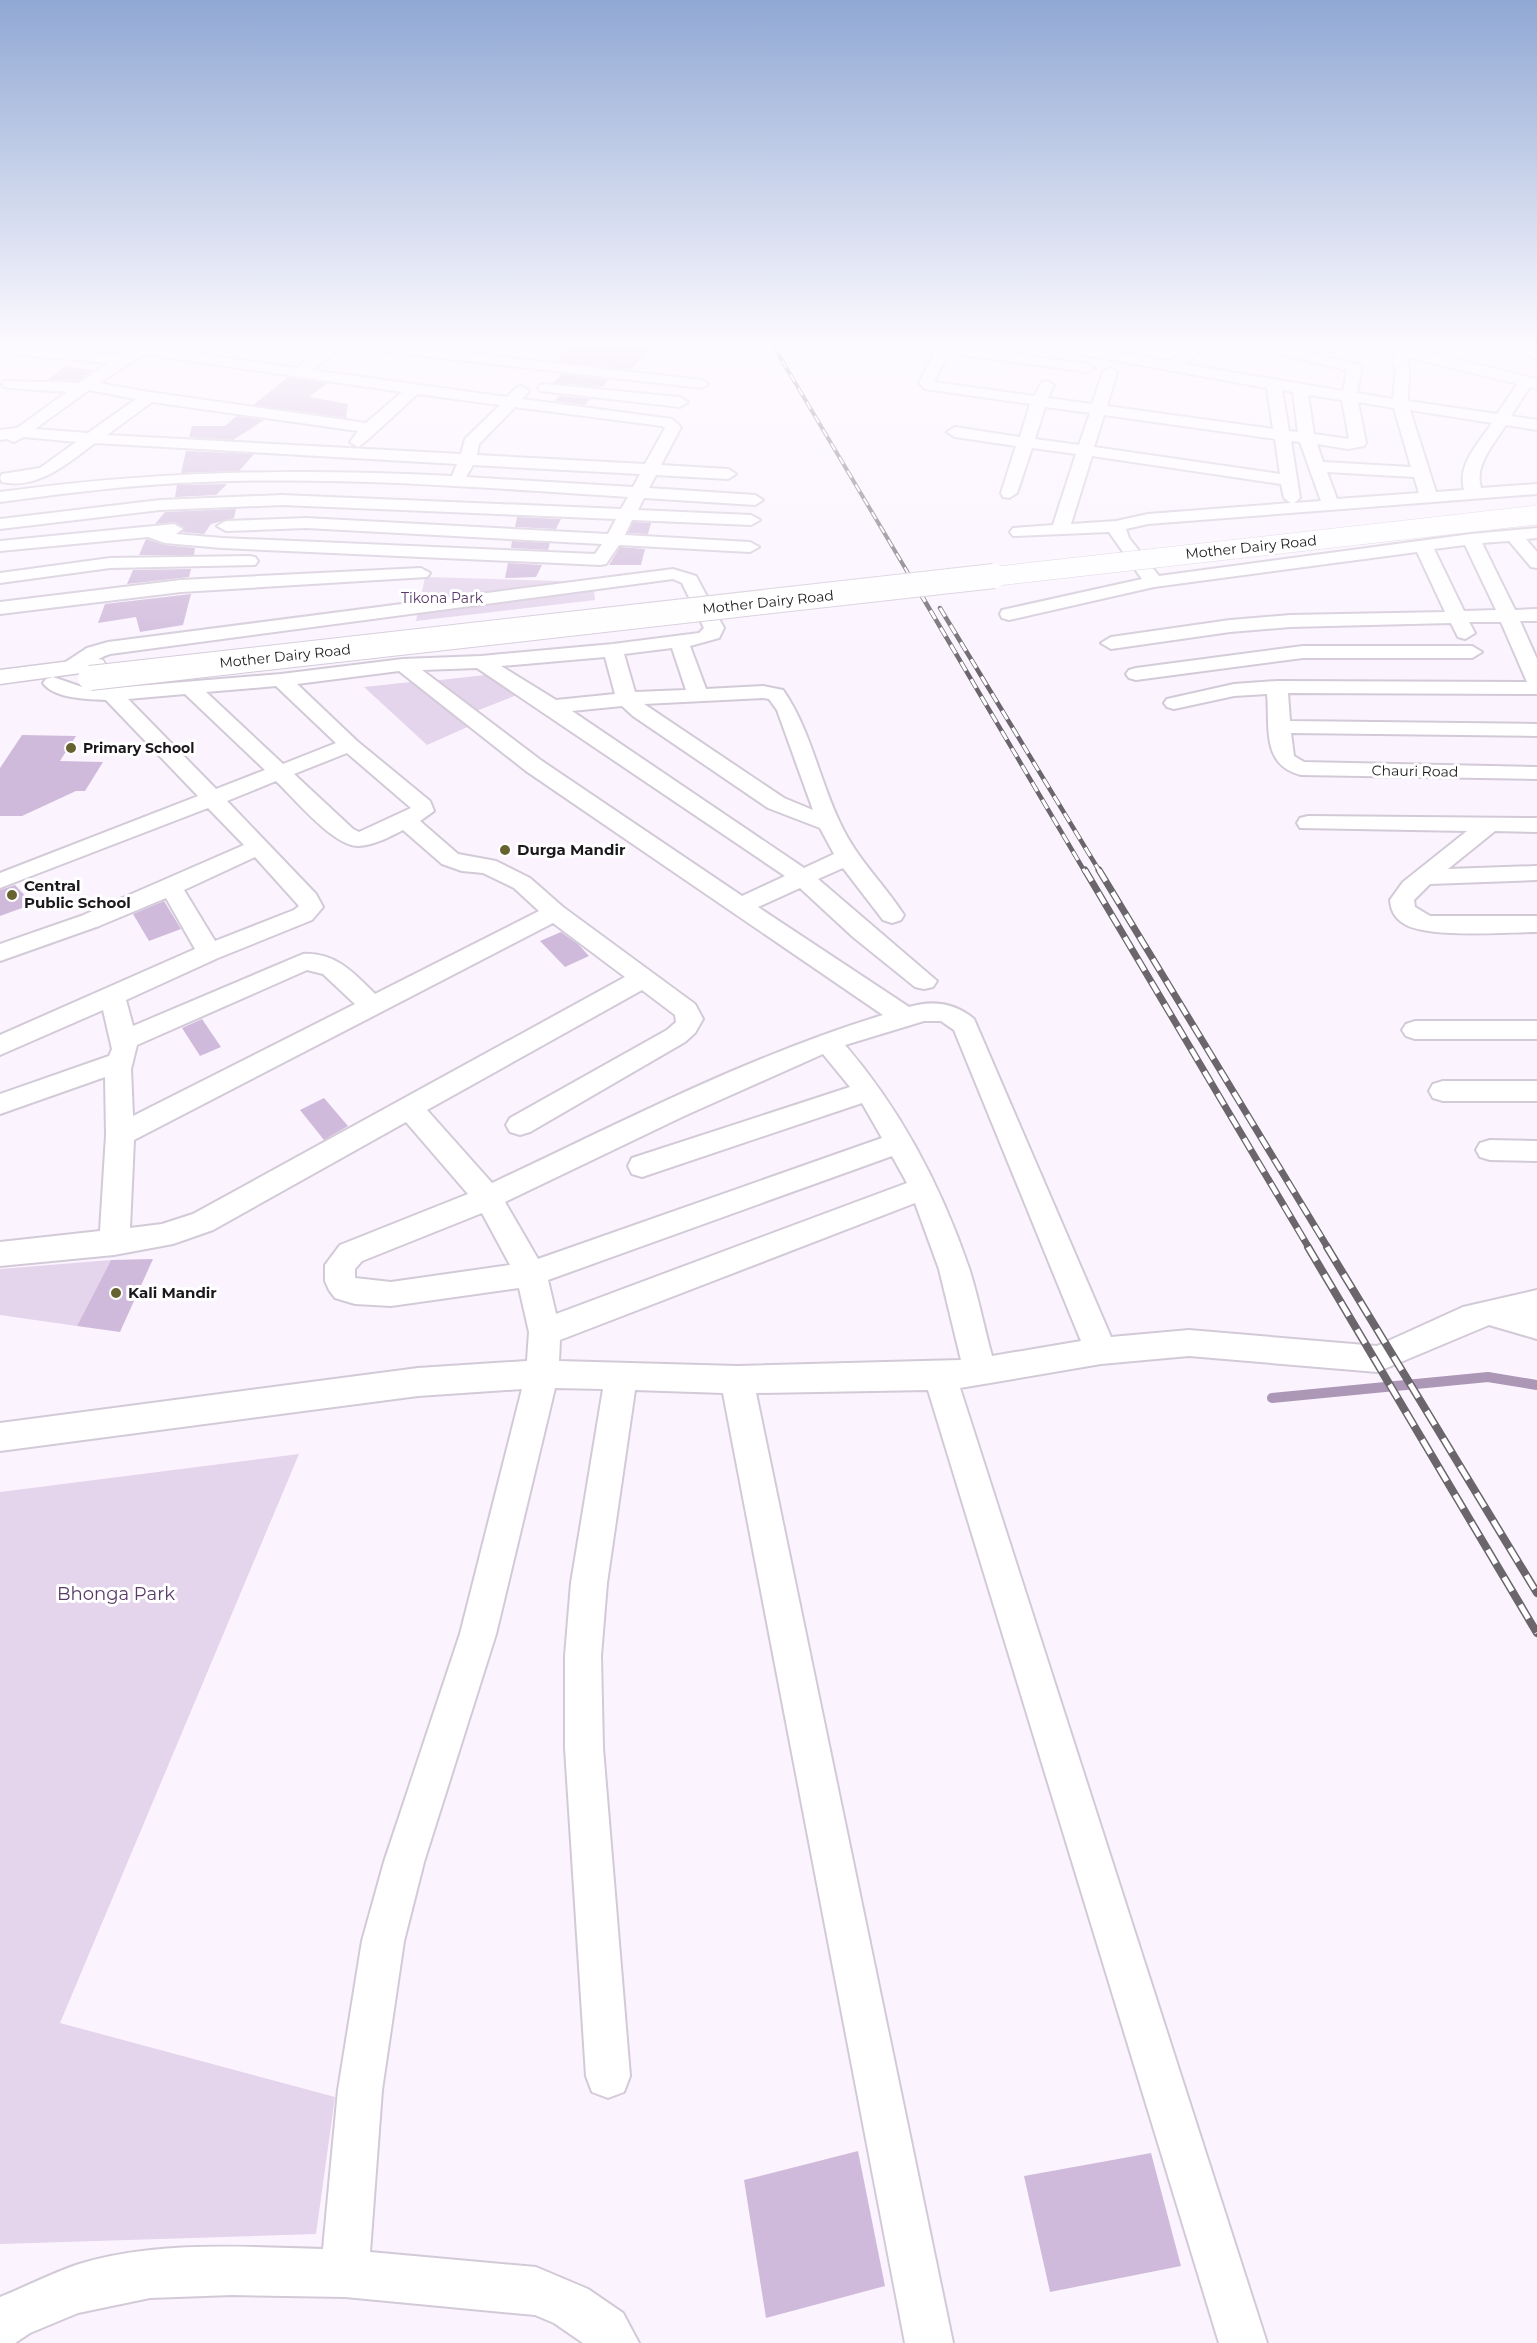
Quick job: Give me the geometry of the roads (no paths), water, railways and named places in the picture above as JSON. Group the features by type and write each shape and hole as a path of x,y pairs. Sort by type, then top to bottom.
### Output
{"main road":[{"name":"Mother Dairy Road","path":"0,677 59,676 1537,504"},
{"name":"Mother Dairy Road","path":"93,672 1537,515"},
{"name":"Mother Dairy Road","path":"0,690 59,676"}],"street":[{"path":"39,474 65,456"},
{"path":"294,546 347,456"},
{"path":"423,456 728,474"},
{"path":"176,479 171,504 159,537 423,553 595,560 603,558 658,456"},
{"path":"1009,492 1020,456"},
{"path":"1061,528 1084,456"},
{"path":"1124,456 1290,480"},
{"path":"1286,456 1293,509"},
{"path":"1313,456 1330,506"},
{"path":"1418,456 1430,497"},
{"path":"1474,494 1470,480 1473,464 1478,456"},
{"path":"413,609 423,553 468,459"},
{"path":"1316,466 1423,473"},
{"path":"0,479 39,474 103,483"},
{"path":"225,500 230,476"},
{"path":"0,497 103,483 230,476 455,482 755,500"},
{"path":"106,534 122,482"},
{"path":"1019,532 1123,525 1148,519 1537,489"},
{"path":"1123,525 1154,530 1537,496"},
{"path":"0,524 113,509 225,500 319,501 751,520"},
{"path":"335,547 361,504"},
{"path":"0,546 106,534 306,523 750,547"},
{"path":"1123,525 1121,538 1154,582"},
{"path":"1009,614 1154,582 1471,539 1537,533"},
{"path":"1513,535 1534,554"},
{"path":"1471,539 1508,615 1530,651 1537,682"},
{"path":"1423,546 1458,617 1486,687"},
{"path":"0,578 110,563 273,561"},
{"path":"0,608 181,586 421,573"},
{"path":"674,574 690,580 714,628 712,634 704,638 613,650 481,662 403,665 280,681 111,694 79,693 59,676 94,652 108,648 413,609 674,574"},
{"path":"1111,644 1230,626 1280,622 1537,615"},
{"path":"679,641 698,696"},
{"path":"613,650 627,699 658,726 777,803 829,824"},
{"path":"1136,674 1303,652 1472,652"},
{"path":"481,662 552,707 801,876 862,932 924,981"},
{"path":"403,665 534,766 906,1017"},
{"path":"190,688 345,834 357,839 370,837 423,811 422,806 280,681"},
{"path":"1277,687 1280,728 1537,730"},
{"path":"1174,703 1233,690 1277,687 1537,688"},
{"path":"552,707 627,699 763,692 781,698 829,824 847,857 892,915"},
{"path":"0,1046 209,952 303,915 311,907 308,899 111,694"},
{"name":"Chauri Road","path":"1280,728 1284,760 1294,767 1311,770 1537,772"},
{"path":"0,882 350,745"},
{"path":"406,821 450,859 462,864 488,866 522,882 555,912 645,977 686,1010 690,1019 686,1027 520,1125"},
{"path":"1308,823 1537,825"},
{"path":"1489,825 1411,887 1402,900 1403,910 1413,919 1429,924 1537,924"},
{"path":"0,953 90,921 258,847"},
{"path":"742,905 801,876 847,857"},
{"path":"1423,877 1537,873"},
{"path":"171,887 209,952"},
{"path":"120,1135 555,912"},
{"path":"0,1104 122,1051 303,962 315,960 326,963 372,1006"},
{"path":"0,1254 163,1236 203,1222 645,977"},
{"path":"112,995 122,1051 114,1243"},
{"path":"898,1143 531,1274 391,1294 355,1292 346,1289 340,1281 340,1265 351,1253 488,1198 674,1109 828,1041 906,1017 939,1011 955,1015 965,1025 1101,1352"},
{"path":"1415,1030 1537,1030"},
{"path":"828,1041 869,1091 924,1188 954,1269 980,1372"},
{"path":"642,1166 869,1091"},
{"path":"1443,1091 1537,1091"},
{"path":"345,2273 360,2090 384,1941 404,1863 478,1634 542,1374 545,1332 531,1274 488,1198 409,1108"},
{"path":"1490,1150 1537,1151"},
{"path":"545,1332 924,1188"},
{"path":"0,1437 418,1382 542,1374 737,1380 940,1376 980,1372 1101,1352 1189,1343 1377,1359 1487,1312 1537,1303"},
{"path":"1487,1312 1537,1326"},
{"path":"608,2076 584,1748 583,1656 590,1583 621,1376"},
{"path":"940,1376 1243,2343"},
{"path":"737,1380 928,2343"},
{"path":"0,2325 13,2316 77,2289 150,2274 232,2271 345,2273 536,2291 571,2306 606,2330 615,2343"}],"waterway":[{"path":"1272,1398 1488,1377 1537,1385"}],"railway":[{"path":"839,456 911,578"},
{"path":"910,576 1085,872"},
{"path":"940,608 1100,872"},
{"path":"1085,870 1309,1248"},
{"path":"1099,870 1328,1248"},
{"path":"1308,1247 1537,1633"},
{"path":"1327,1247 1537,1593"}],"place":[{"name":"Primary School","path":"71,748"},
{"name":"Durga Mandir","path":"505,850"},
{"name":"Central Public School","path":"12,895"},
{"name":"Kali Mandir","path":"116,1293"}],"park label":[{"name":"Tikona Park","path":"442,598"},
{"name":"Bhonga Park","path":"116,1594"}]}
